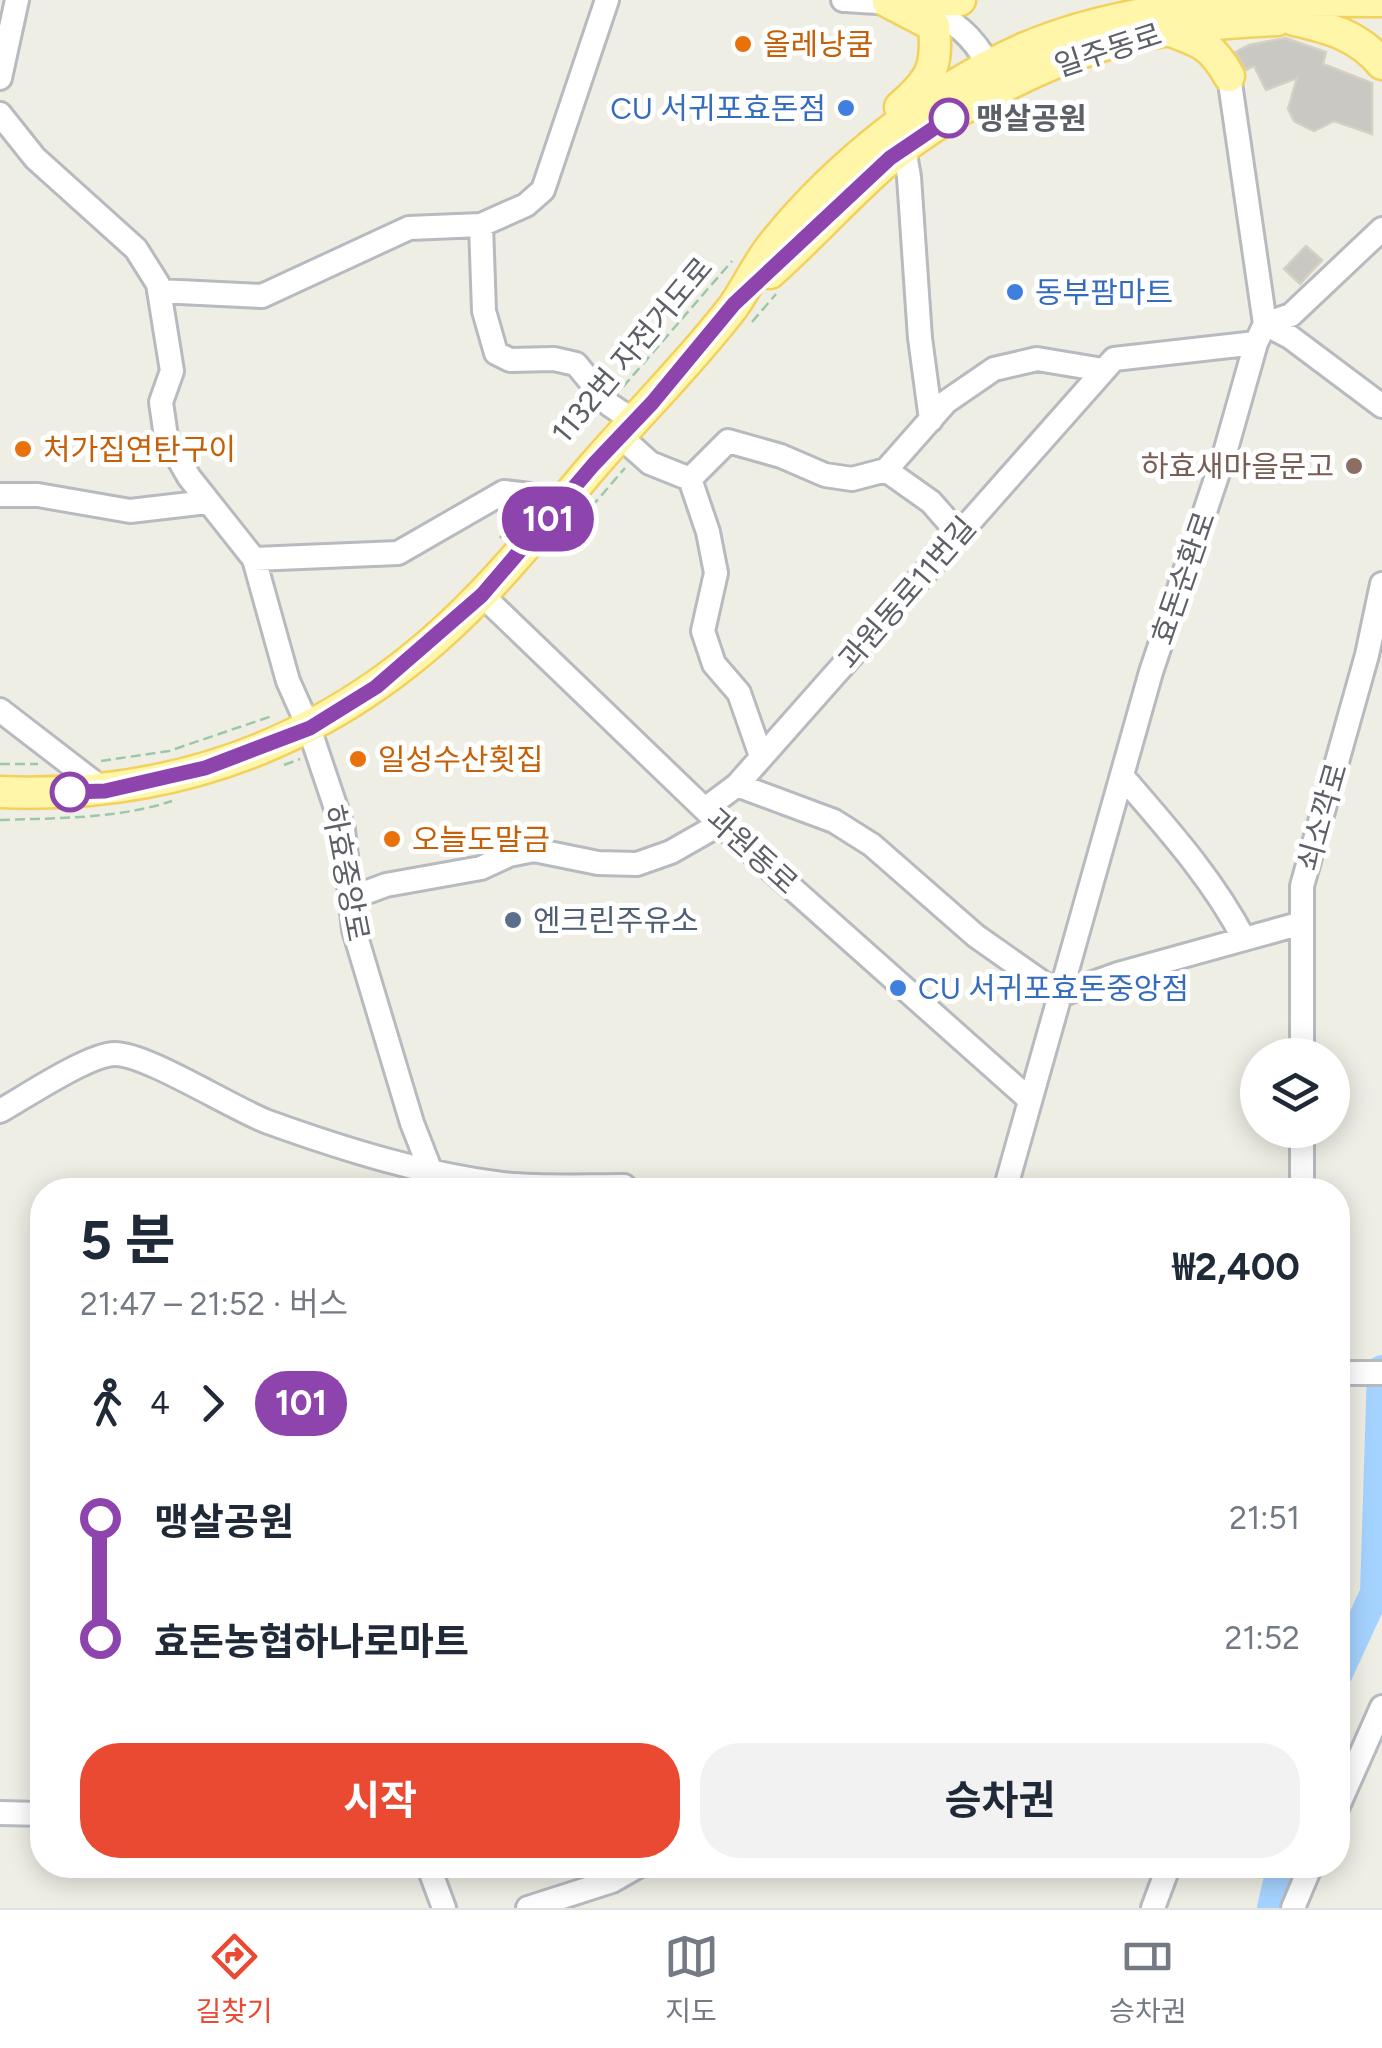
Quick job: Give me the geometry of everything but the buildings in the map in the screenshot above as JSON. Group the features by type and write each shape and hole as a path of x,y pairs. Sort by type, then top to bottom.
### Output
{"main road":[{"path":"888,2 960,0"},
{"name":"일주동로","path":"0,792 105,791 205,768 303,730 403,666 482,595 734,304 904,148 995,77 1025,48 1086,24 1126,14 1218,2 1382,1"},
{"path":"773,244 805,194 923,87 937,58 934,26 888,2"},
{"path":"1294,20 1341,31 1369,48 1382,64"},
{"name":"일주동로","path":"734,304 773,244 848,164 899,124 995,77 1168,30 1247,22 1382,20"},
{"path":"1229,76 1231,44 1247,22"},
{"path":"1168,30 1197,40 1216,54 1229,76"}],"street":[{"path":"0,78 17,0"},
{"path":"159,291 262,296 409,228 481,225 526,205 544,190 607,0"},
{"path":"843,0 888,2 951,18 976,40 995,77"},
{"name":"효돈순환로","path":"1007,1178 1151,672 1260,334 1229,76"},
{"name":"하효중앙로","path":"0,114 35,158 136,248 159,291 172,371 161,402 166,437 208,502 254,560 303,730 344,829 354,930 430,1178"},
{"path":"904,148 930,420"},
{"path":"481,225 484,311 496,353 510,360 554,359 576,364 650,463 690,479 708,532 716,572 702,631 714,664 739,692 761,756"},
{"path":"1260,334 1291,315 1382,230"},
{"path":"690,479 728,440 781,456 825,476 852,479 886,470 946,402 994,369 1037,359 1103,370 1114,359 1260,334 1290,336 1382,406"},
{"name":"과원동로11번길","path":"351,898 386,885 482,868 508,854 534,850 598,863 637,864 672,852 713,817 761,756 1103,370"},
{"path":"886,470 931,502 959,534"},
{"path":"254,560 398,552 504,492 566,499"},
{"path":"0,495 38,495 130,511 208,502"},
{"name":"쇠소깍로","path":"1302,1038 1302,886 1367,656 1382,584"},
{"name":"과원동로","path":"482,595 713,817 1030,1100"},
{"path":"0,710 105,791"},
{"path":"1122,776 1190,857 1229,910 1244,939"},
{"path":"738,785 834,821 872,845 976,936 1060,995 1118,974 1302,924"},
{"path":"0,1111 94,1059 116,1054 139,1060 264,1120 426,1178"},
{"path":"1302,1148 1302,1178"},
{"path":"1350,1374 1382,1373"},
{"path":"1350,1779 1382,1707"},
{"path":"0,1813 30,1814"},
{"path":"433,1878 444,1908"},
{"path":"528,1908 616,1878"},
{"path":"1153,1908 1165,1878"},
{"path":"1293,1908 1306,1878"}],"path":[{"name":"1132번 자전거도로","path":"555,549 626,429 630,376 736,257"},
{"path":"742,334 780,290"},
{"path":"494,547 532,496"},
{"path":"0,764 113,760 303,730"},
{"path":"279,766 303,730"},
{"path":"0,820 128,812 178,798"}],"waterway":[{"path":"1350,1647 1375,1593 1382,1370"},
{"path":"1272,1908 1279,1878"}],"bus line":[{"name":"101","path":"70,792 105,791 205,768 310,728 376,687 482,595 734,304 890,158 949,118"}],"place":[{"name":"올레낭쿰","path":"743,44"},
{"name":"CU 서귀포효돈점","path":"846,108"},
{"name":"맹살공원","path":"949,118"},
{"name":"동부팜마트","path":"1015,292"},
{"name":"처가집연탄구이","path":"23,449"},
{"name":"하효새마을문고","path":"1354,466"},
{"name":"일성수산횟집","path":"358,759"},
{"name":"오늘도말금","path":"392,839"},
{"name":"엔크린주유소","path":"513,920"},
{"name":"CU 서귀포효돈중앙점","path":"898,988"}]}
